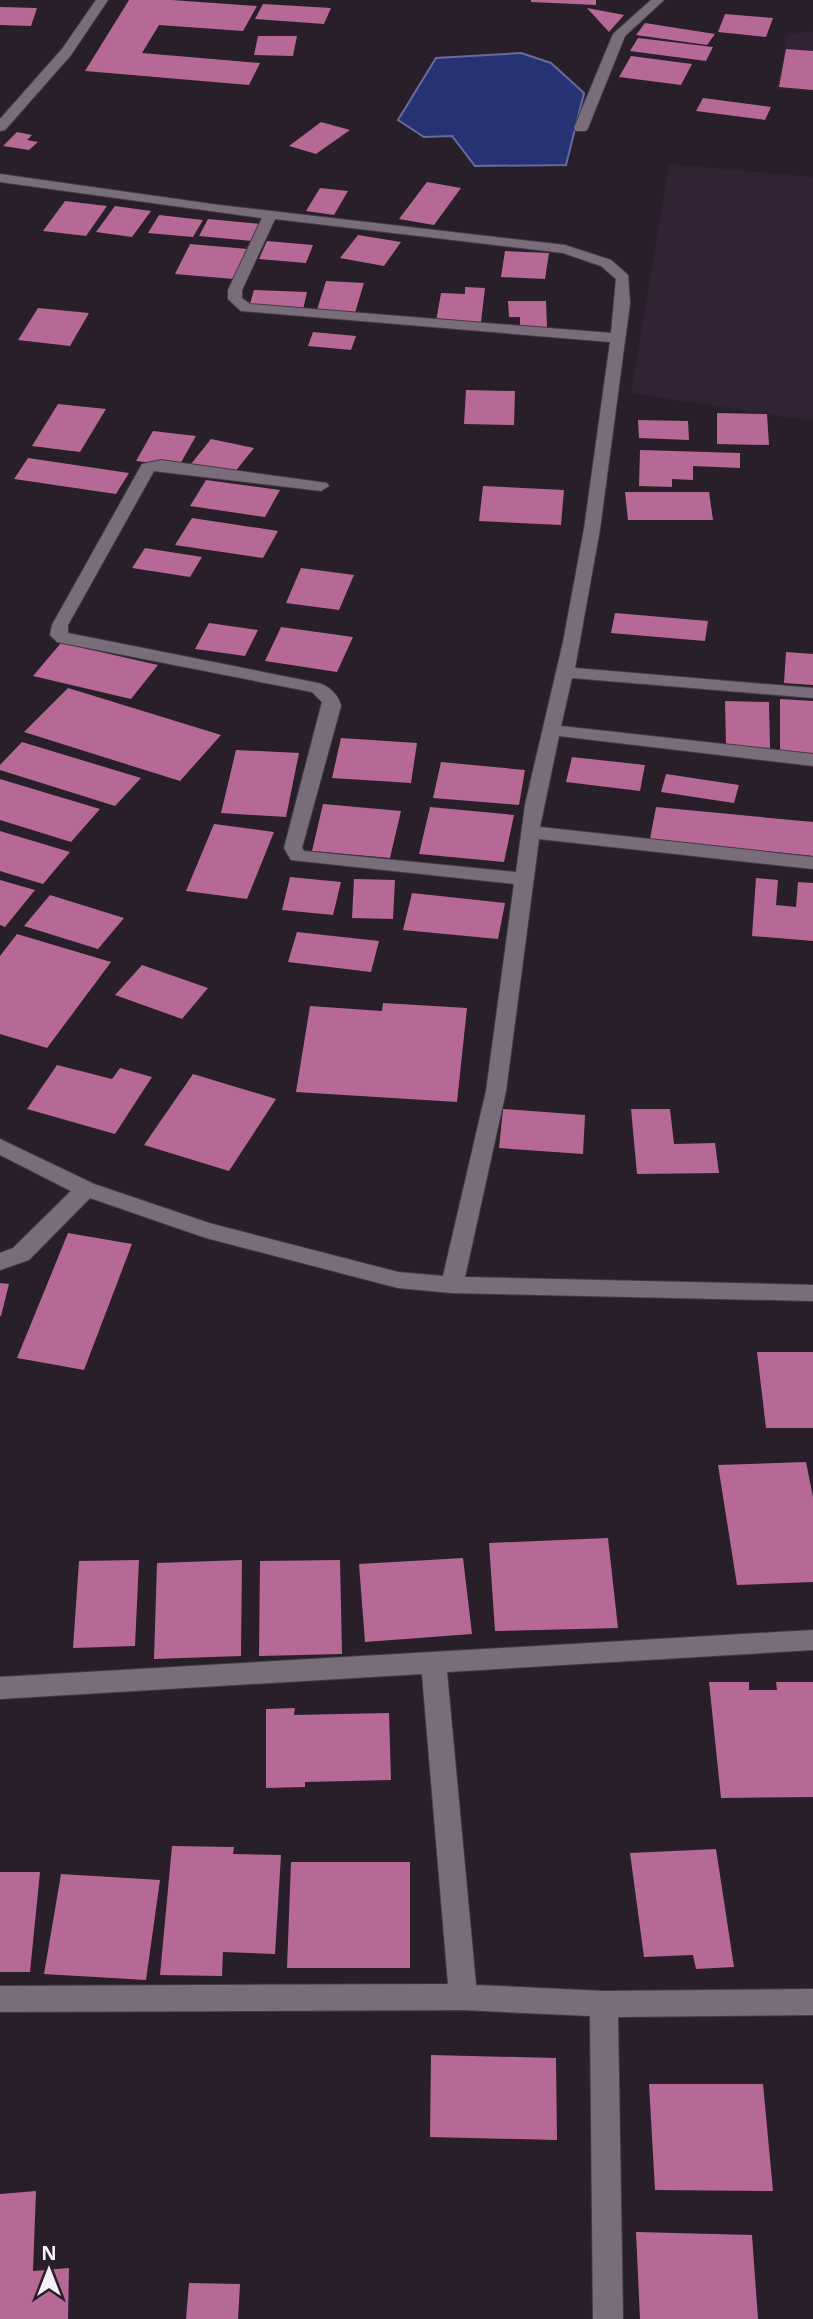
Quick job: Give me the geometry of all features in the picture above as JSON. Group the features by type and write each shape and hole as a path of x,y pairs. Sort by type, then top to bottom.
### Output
{"street":[{"path":"0,127 67,52 102,0"},
{"path":"581,128 619,34 658,0"},
{"path":"0,178 270,215 509,240 565,249 606,263 623,278 623,303 592,529 565,672 534,805 496,1091 452,1285"},
{"path":"270,215 235,290 235,299 242,306 617,338"},
{"path":"321,486 161,465 148,467 60,625 59,635 63,638 318,688 325,693 332,706 293,848 298,856 524,879"},
{"path":"565,672 813,694"},
{"path":"551,730 813,760"},
{"path":"531,832 813,863"},
{"path":"0,1146 86,1189 206,1230 398,1280 452,1285 813,1293"},
{"path":"0,1262 21,1254 86,1189"},
{"path":"0,1688 813,1640"},
{"path":"434,1663 463,1997"},
{"path":"0,1999 463,1997 604,2004 813,2003"},
{"path":"604,2004 608,2319"}],"shaded area":[{"path":"813,31 813,92 776,89 788,34"},
{"path":"521,53 551,63 584,93 566,165 475,166 452,136 424,137 398,120 436,58"},
{"path":"669,164 813,177 813,421 631,393"}],"building":[{"path":"129,0 257,6 243,31 159,25 142,53 260,63 249,85 85,71"},
{"path":"596,0 596,5 531,2"},
{"path":"263,4 331,8 324,24 255,19"},
{"path":"0,7 37,8 31,26 0,25"},
{"path":"587,8 624,15 609,32"},
{"path":"725,14 773,18 766,37 718,32"},
{"path":"645,23 715,34 707,45 636,35"},
{"path":"258,36 297,36 293,56 254,55"},
{"path":"638,38 713,47 706,61 630,51"},
{"path":"786,49 813,51 813,90 779,87"},
{"path":"631,56 692,64 681,85 619,77"},
{"path":"703,98 771,107 765,120 696,111"},
{"path":"321,122 350,130 316,154 289,146"},
{"path":"17,132 32,135 27,140 38,142 29,150 3,146"},
{"path":"427,182 461,188 434,225 399,219"},
{"path":"320,188 348,191 334,215 306,211"},
{"path":"65,201 107,206 86,236 43,231"},
{"path":"115,206 151,211 132,237 96,232"},
{"path":"159,215 203,220 193,237 148,233"},
{"path":"208,219 261,224 252,241 199,236"},
{"path":"358,235 401,242 384,266 340,258"},
{"path":"267,241 313,245 306,263 259,259"},
{"path":"190,244 248,249 234,279 175,274"},
{"path":"505,251 549,253 545,279 501,277"},
{"path":"326,281 364,283 354,316 316,313"},
{"path":"465,287 485,288 481,322 436,321 441,293 465,294"},
{"path":"254,290 307,292 303,310 249,307"},
{"path":"508,301 546,301 547,327 520,327 520,317 509,317"},
{"path":"38,308 89,313 70,346 18,340"},
{"path":"313,332 356,336 351,350 308,346"},
{"path":"466,390 515,391 514,425 464,424"},
{"path":"58,404 106,409 80,452 32,446"},
{"path":"717,413 767,414 769,445 717,444"},
{"path":"638,420 688,421 689,440 639,438"},
{"path":"153,431 196,436 179,466 136,461"},
{"path":"211,439 254,448 234,473 191,464"},
{"path":"640,450 740,453 740,468 693,466 693,480 672,479 672,487 639,486"},
{"path":"28,458 129,473 116,494 14,479"},
{"path":"206,480 280,490 265,517 190,506"},
{"path":"483,486 564,490 561,525 479,521"},
{"path":"625,492 709,492 713,520 628,520"},
{"path":"192,518 278,531 263,558 175,545"},
{"path":"145,548 202,557 190,577 132,568"},
{"path":"301,568 354,575 339,610 286,603"},
{"path":"615,613 708,621 705,641 611,633"},
{"path":"209,623 258,630 245,656 195,649"},
{"path":"281,627 353,637 337,672 265,661"},
{"path":"61,643 158,665 131,699 33,676"},
{"path":"786,652 813,654 813,685 784,683"},
{"path":"68,688 221,735 180,781 24,732"},
{"path":"780,699 813,701 813,756 780,754"},
{"path":"725,701 769,702 770,748 726,747"},
{"path":"341,738 417,743 411,783 332,778"},
{"path":"22,742 141,778 115,806 0,770 0,765"},
{"path":"236,750 299,753 286,817 221,813"},
{"path":"572,757 645,765 640,791 566,782"},
{"path":"441,762 525,770 519,805 433,798"},
{"path":"666,774 739,785 734,803 661,792"},
{"path":"0,779 100,809 71,842 0,820"},
{"path":"323,804 401,811 390,858 312,851"},
{"path":"430,807 514,815 504,862 419,854"},
{"path":"656,807 813,822 813,856 650,839"},
{"path":"214,824 274,832 247,899 186,891"},
{"path":"0,831 70,852 43,884 0,871"},
{"path":"290,877 341,882 333,915 282,910"},
{"path":"756,878 778,880 776,905 796,907 798,882 813,883 813,941 752,936"},
{"path":"354,879 395,880 393,919 352,918"},
{"path":"0,880 35,890 5,927 0,925"},
{"path":"412,893 505,903 498,939 403,930"},
{"path":"50,895 124,918 98,949 24,926"},
{"path":"297,932 379,941 371,972 288,962"},
{"path":"17,934 111,962 47,1048 0,1034 0,956"},
{"path":"142,965 208,988 182,1019 115,995"},
{"path":"383,1003 467,1008 457,1102 296,1092 310,1006 382,1011"},
{"path":"57,1065 112,1079 120,1068 152,1077 115,1134 27,1109"},
{"path":"193,1074 276,1099 229,1171 144,1145"},
{"path":"503,1109 585,1115 583,1154 499,1148"},
{"path":"631,1109 670,1109 674,1144 715,1143 719,1173 637,1174"},
{"path":"68,1233 132,1244 84,1370 17,1358"},
{"path":"0,1283 9,1284 1,1316 0,1316"},
{"path":"757,1352 813,1352 813,1428 766,1428"},
{"path":"806,1462 813,1497 813,1582 737,1585 718,1465"},
{"path":"608,1538 618,1628 495,1631 489,1543"},
{"path":"463,1558 472,1634 365,1642 359,1564"},
{"path":"139,1560 135,1646 73,1648 79,1561"},
{"path":"242,1560 241,1656 154,1659 157,1563"},
{"path":"340,1560 342,1654 259,1656 260,1561"},
{"path":"709,1682 749,1682 749,1690 777,1690 776,1682 813,1682 813,1797 721,1798"},
{"path":"295,1708 294,1715 389,1713 391,1780 305,1782 305,1787 266,1788 266,1709"},
{"path":"172,1846 234,1847 233,1854 281,1855 275,1954 223,1952 222,1976 160,1975"},
{"path":"716,1849 734,1967 696,1969 693,1955 644,1957 630,1853"},
{"path":"291,1862 410,1862 410,1968 287,1968"},
{"path":"0,1872 40,1872 30,1972 0,1972"},
{"path":"61,1874 160,1880 146,1980 44,1974"},
{"path":"431,2055 556,2058 557,2140 430,2137"},
{"path":"649,2084 763,2084 773,2191 655,2190"},
{"path":"36,2191 33,2271 69,2268 68,2319 0,2319 0,2194"},
{"path":"636,2232 752,2235 758,2319 640,2319"},
{"path":"189,2283 240,2284 238,2319 186,2319"}]}
